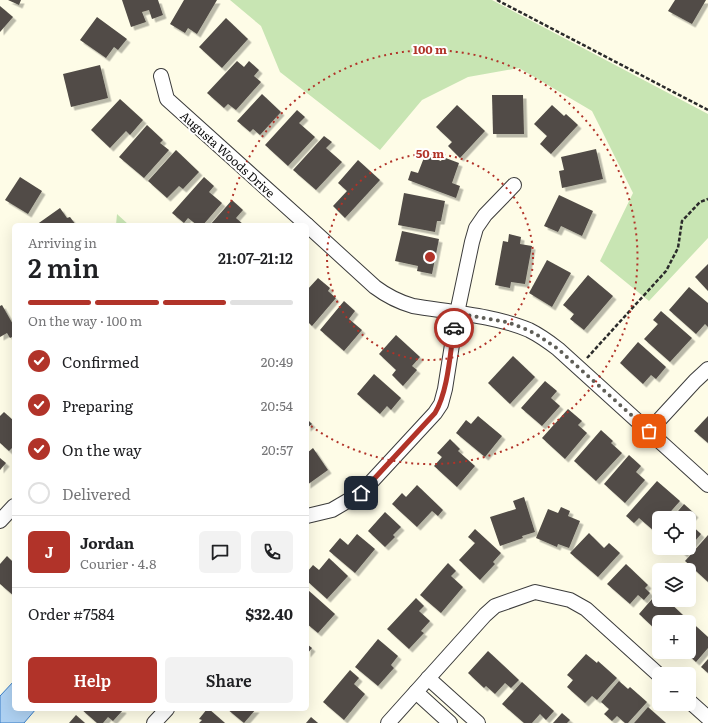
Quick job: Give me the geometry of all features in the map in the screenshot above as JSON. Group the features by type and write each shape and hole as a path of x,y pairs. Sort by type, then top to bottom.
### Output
{"street":[{"name":"Augusta Woods Drive","path":"161,76 167,99 305,223"},
{"path":"309,516 332,510 361,493 435,413 441,404 445,389 456,313 476,228 485,215 514,185"},
{"name":"Augusta Woods Drive","path":"309,227 387,296 399,302 413,306 507,322 528,330 558,349 708,485"},
{"path":"649,431 708,369"},
{"path":"0,521 12,508"},
{"path":"388,723 480,620 496,606 507,600 535,592 570,600 586,609 652,669"},
{"path":"428,678 478,723"},
{"path":"416,692 450,723"},
{"path":"696,707 708,718"},
{"path":"154,723 165,711"}],"path":[{"path":"497,0 708,110"},
{"path":"579,368 666,271 678,248 682,221 700,202 708,198"}],"green space":[{"path":"230,0 492,0 708,114 708,238 649,301 600,261 633,193 592,111 519,68 468,77 422,100 380,150 280,72 261,26"},
{"path":"117,214 127,223 116,223"}],"water":[{"path":"12,683 12,711 34,711 24,723 0,723 0,696"}],"building":[{"path":"8,0 21,0 19,5"},
{"path":"122,0 158,0 163,15 152,19 149,10 142,12 146,22 131,27"},
{"path":"184,0 217,0 197,34 188,28 185,33 170,24"},
{"path":"675,0 706,0 692,24 668,11"},
{"path":"0,6 13,17 0,32"},
{"path":"97,17 127,39 118,50 114,47 106,58 80,40"},
{"path":"226,18 248,39 222,68 199,47"},
{"path":"237,61 244,67 249,61 259,70 254,76 261,82 236,110 228,104 224,108 207,93"},
{"path":"100,65 108,98 71,107 63,74"},
{"path":"262,94 281,112 260,135 253,129 250,132 237,121"},
{"path":"492,95 523,95 524,134 493,134"},
{"path":"120,99 143,120 130,135 126,131 110,148 91,130"},
{"path":"457,105 485,131 460,158 448,146 452,142 436,127"},
{"path":"552,105 564,116 566,114 578,125 551,154 540,144 547,136 534,124"},
{"path":"297,110 305,117 299,123 315,137 288,166 265,145"},
{"path":"147,125 163,140 160,143 169,150 144,178 119,157"},
{"path":"324,136 332,142 326,148 342,162 316,190 293,170"},
{"path":"596,149 603,179 562,188 559,171 564,170 561,157"},
{"path":"176,150 199,172 183,189 179,186 167,198 148,181"},
{"path":"425,155 441,161 443,157 459,163 452,183 460,186 456,198 408,180 411,171 418,173"},
{"path":"358,160 380,180 345,218 333,206 347,191 338,183"},
{"path":"20,177 42,191 28,214 5,200"},
{"path":"204,177 214,186 209,192 222,203 205,223 194,223 188,218 184,223 172,213"},
{"path":"404,193 445,201 441,221 437,221 435,232 398,225"},
{"path":"559,195 593,211 582,236 561,226 558,232 544,226"},
{"path":"232,200 243,210 236,218 242,223 212,223"},
{"path":"60,208 67,218 70,217 74,223 39,223"},
{"path":"402,231 439,239 432,274 417,271 418,266 395,261"},
{"path":"509,234 521,237 520,244 532,246 525,284 511,282 510,288 495,285 503,241 508,242"},
{"path":"547,260 571,273 552,307 529,293"},
{"path":"708,264 708,291 695,277"},
{"path":"588,275 613,296 584,330 570,319 574,314 563,305"},
{"path":"318,278 330,288 328,291 336,298 312,326 309,323 309,288"},
{"path":"689,287 708,303 708,327 705,324 696,334 669,310"},
{"path":"344,301 355,311 349,319 362,330 344,351 320,330"},
{"path":"2,305 12,322 12,337 10,338 7,333 0,337 0,306"},
{"path":"661,311 692,338 670,362 644,339 658,324 653,320"},
{"path":"396,335 420,357 412,366 417,370 403,386 392,375 396,370 379,354"},
{"path":"638,342 666,367 656,379 651,375 643,384 620,363"},
{"path":"513,356 535,377 510,404 488,383"},
{"path":"374,374 401,398 391,410 387,406 380,414 357,394"},
{"path":"545,381 557,391 551,398 560,406 542,426 521,408"},
{"path":"568,409 582,421 578,425 587,433 565,459 542,438"},
{"path":"4,412 12,419 12,448 9,451 0,443 0,416"},
{"path":"478,416 502,436 485,457 456,433 466,420 471,424"},
{"path":"708,416 708,443 694,431"},
{"path":"601,430 613,441 611,443 622,453 596,481 574,461"},
{"path":"450,439 460,449 458,451 475,466 457,487 434,466 442,457 437,453"},
{"path":"313,448 328,470 309,484 309,451"},
{"path":"629,455 641,466 636,472 645,480 625,503 604,484"},
{"path":"0,458 6,463 0,470"},
{"path":"657,481 680,501 671,511 652,511 652,529 639,518 634,523 626,516"},
{"path":"417,485 443,510 438,516 432,511 417,527 392,504 402,493 406,497"},
{"path":"524,497 535,532 500,546 490,517 516,509 513,501"},
{"path":"684,504 692,511 678,511"},
{"path":"561,507 570,511 568,516 580,521 569,548 558,544 557,547 536,538 548,509 558,513"},
{"path":"385,512 401,527 393,535 395,537 385,547 368,531"},
{"path":"475,529 501,553 493,562 495,564 480,580 459,560 475,543 468,537"},
{"path":"696,529 701,534 696,540"},
{"path":"589,533 604,548 609,543 620,553 598,577 570,553"},
{"path":"357,534 375,549 355,573 329,551 340,538 348,545"},
{"path":"708,535 708,582 696,571 696,563 687,563 685,561 690,555 696,555 696,549"},
{"path":"7,556 12,561 12,594 0,584 0,564"},
{"path":"329,558 348,576 327,599 309,583 309,570 313,565 319,570"},
{"path":"448,563 456,571 451,576 463,587 441,613 420,595"},
{"path":"626,564 648,585 645,588 650,593 644,600 638,595 630,604 607,584"},
{"path":"309,591 335,614 318,633 309,626"},
{"path":"416,598 424,606 419,611 430,621 421,631 424,633 409,649 387,629"},
{"path":"652,599 652,607 674,607 683,615 652,615 652,626 639,614"},
{"path":"696,626 708,637 708,648 696,662 693,659 696,659"},
{"path":"378,639 398,656 391,665 394,668 378,686 355,667"},
{"path":"488,651 519,680 511,688 505,683 495,694 486,686 484,688 468,673"},
{"path":"586,654 597,663 598,661 617,678 597,700 592,696 585,703 567,687 573,680 567,675"},
{"path":"708,659 708,673 701,667"},
{"path":"350,670 359,678 354,684 365,694 344,720 323,702"},
{"path":"619,681 628,689 630,687 647,702 628,723 625,723 617,716 612,721 604,714 609,709 601,702"},
{"path":"522,682 554,711 546,720 540,714 532,723 524,723 502,704"},
{"path":"648,707 666,723 634,723"},
{"path":"83,711 122,711 113,721 108,717 103,723 97,723"},
{"path":"205,711 211,711 225,723 199,723 202,720 199,719"},
{"path":"229,711 254,711 244,723"},
{"path":"562,713 570,720 567,723 553,723"},
{"path":"76,715 85,723 69,723"},
{"path":"311,717 318,723 306,723"}],"way so far":[{"path":"454,328 456,313 507,322 528,330 558,349 649,431"}],"route":[{"path":"361,493 435,413 441,404 445,389 454,328"}]}
